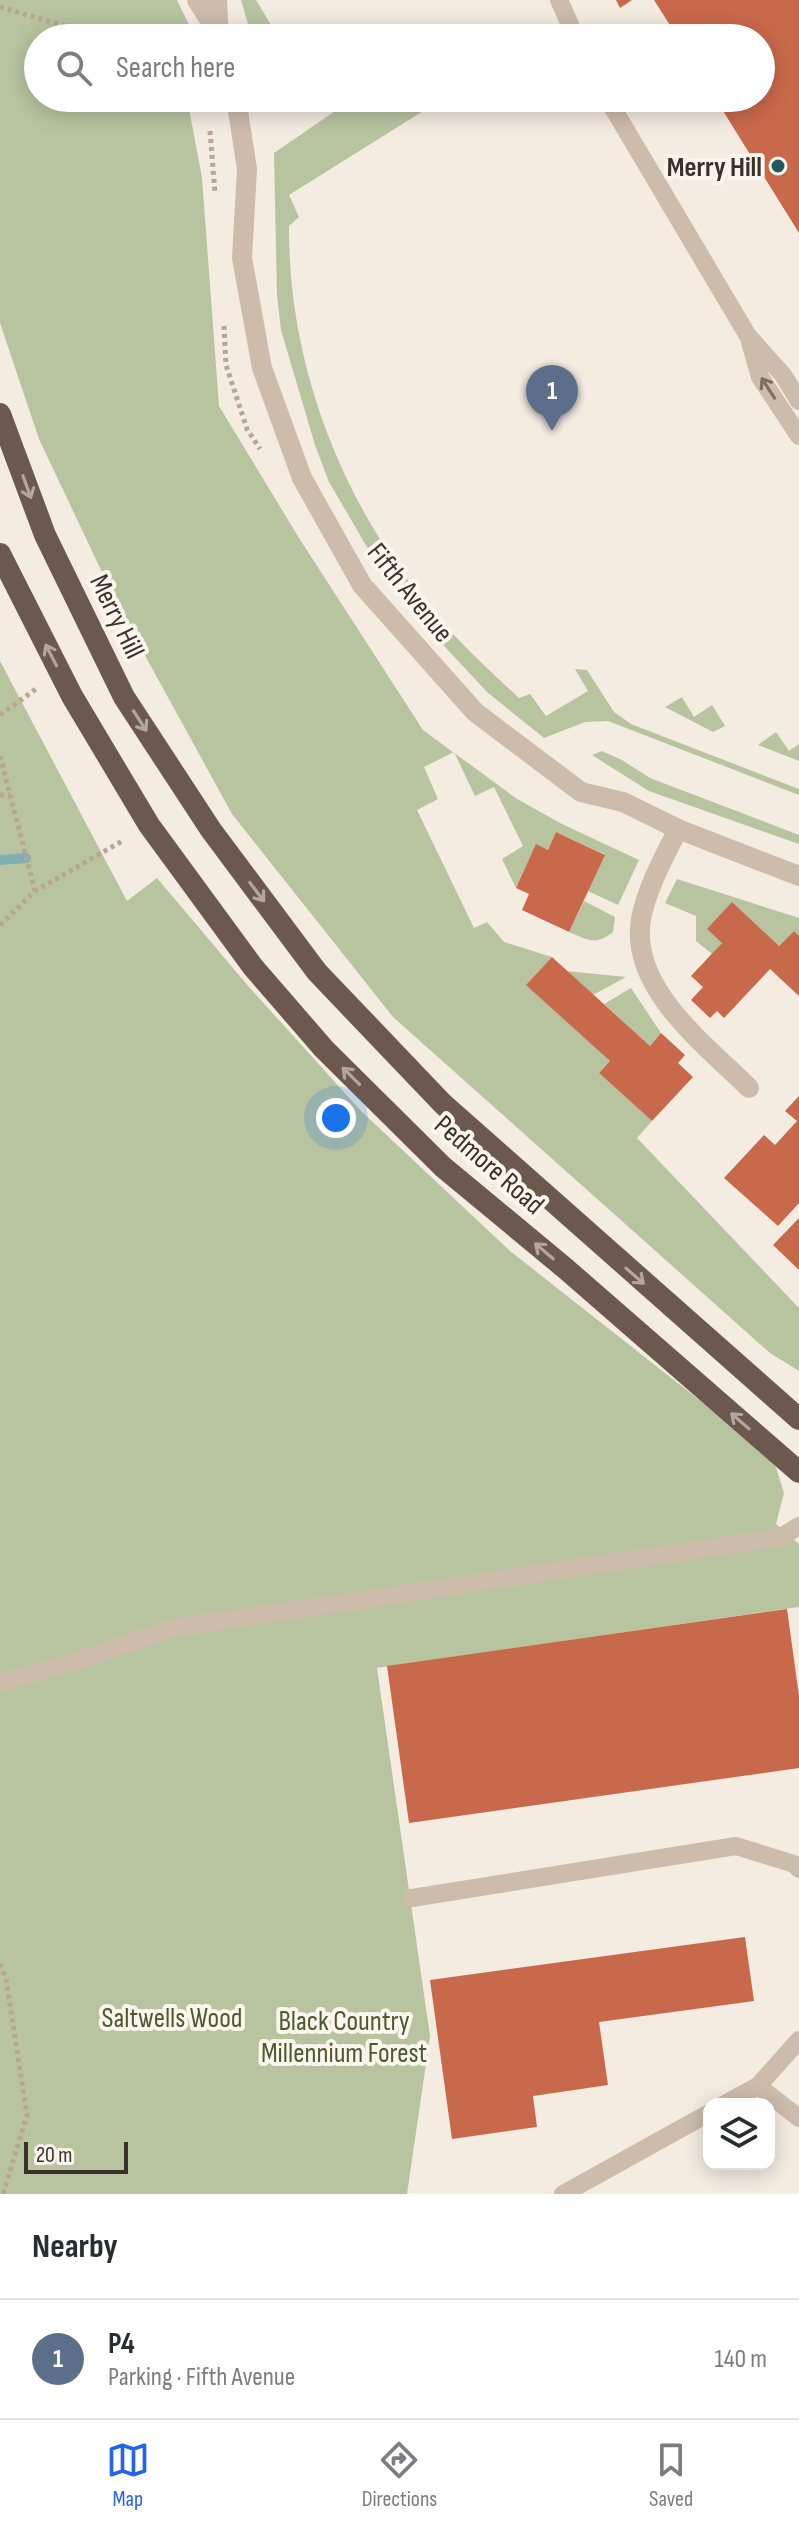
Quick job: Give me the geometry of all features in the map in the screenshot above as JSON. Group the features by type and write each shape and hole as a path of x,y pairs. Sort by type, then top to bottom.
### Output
{"highway":[{"name":"Merry Hill","path":"0,414 45,535 124,697 211,830"},
{"name":"Pedmore Road","path":"0,554 72,696 149,825 253,967 283,1002 324,1049 443,1167 566,1269 799,1472"},
{"name":"Pedmore Road","path":"211,830 317,972 443,1104 799,1419"}],"street":[{"path":"197,0 211,24"},
{"path":"217,0 218,24"},
{"name":"Fifth Avenue","path":"238,112 247,169 242,258 262,368 302,478 362,585 475,712 581,792 623,802 678,829 799,876"},
{"path":"678,829 649,888 640,922 643,959 655,988 673,1013 749,1088"}],"lane":[{"path":"559,0 570,24"},
{"path":"615,112 748,336 783,375 799,401"},
{"path":"748,336 760,377 799,436"},
{"path":"0,1682 71,1663 174,1628 781,1537 799,1526"},
{"path":"412,1898 736,1846 794,1864 799,1869"},
{"path":"736,2098 758,2086 799,2040"},
{"path":"758,2086 799,2118"},
{"path":"563,2194 703,2116"}],"path":[{"path":"0,7 59,24"},
{"path":"0,715 36,689"},
{"path":"0,756 35,891"},
{"path":"0,795 10,795"},
{"path":"0,925 35,891 124,840"},
{"path":"0,1964 6,1979 27,2115 3,2194"}],"green space":[{"path":"0,0 177,0 189,24 24,24 24,112 190,112 202,178 219,406 299,538 423,730 453,752 424,767 438,799 417,810 474,928 487,922 504,942 552,957 527,984 610,1061 599,1073 652,1121 637,1138 799,1308 799,1371 770,1353 393,1017 232,814 119,608 39,439 0,323"},
{"path":"241,0 256,0 271,24 248,24"},
{"path":"334,112 422,112 289,195 299,217 289,226 297,323 307,370 322,417 339,463 361,507 426,603 451,632 519,698 530,694 546,716 588,691 575,669 587,670 614,712 631,724 799,789 799,795 608,721 585,722 544,738 487,692 420,620 367,547 329,482 315,445 281,330 277,295 274,153"},
{"path":"0,661 127,901 157,878 249,987 362,1112 510,1251 773,1458 784,1493 776,1524 799,1544 799,1607 377,1668 430,2036 407,2194 0,2194"},
{"path":"682,697 694,717 712,705 725,726 713,732 665,707"},
{"path":"776,732 789,751 799,744 799,761 758,745"},
{"path":"602,751 650,778 799,835 799,844 649,791 592,755"},
{"path":"455,753 517,799 639,860 618,905 588,891 604,854 556,832 548,850 536,845 516,888 502,859 523,846 494,787 475,796"},
{"path":"677,879 799,918 799,936 794,931 779,946 732,903 722,943 712,954 696,941 696,916 665,903"},
{"path":"584,901 615,917 613,932 596,940 569,932"},
{"path":"566,971 626,977 593,995"},
{"path":"631,988 661,1033 650,1046 604,1004"}],"building":[{"path":"616,0 632,0 620,8"},
{"name":"Merry Hill","path":"654,0 799,0 799,233 724,112 775,112 775,24 669,24"},
{"path":"556,832 605,855 569,932 522,910 529,894 516,888 536,844 548,850"},
{"path":"732,902 779,946 794,931 799,936 799,996 770,969 724,1018 717,1011 710,1018 691,1000 703,987 691,976 722,943 707,929"},
{"path":"552,957 650,1046 661,1033 685,1055 678,1063 693,1077 652,1121 599,1073 610,1061 526,985"},
{"path":"799,1096 799,1203 778,1226 724,1178 764,1135 775,1145 797,1121 785,1111"},
{"path":"799,1218 799,1270 773,1245"},
{"path":"787,1609 799,1696 799,1768 409,1823 387,1666"},
{"path":"745,1937 754,2001 599,2022 608,2085 533,2096 537,2127 452,2139 430,1980"}],"waterway":[{"path":"0,860 26,858"}],"place":[{"name":"Merry Hill","path":"778,166"},
{"name":"P4","path":"552,431"}],"park label":[{"name":"Saltwells Wood","path":"172,2017"},
{"name":"Black Country Millennium Forest","path":"344,2036"}]}
